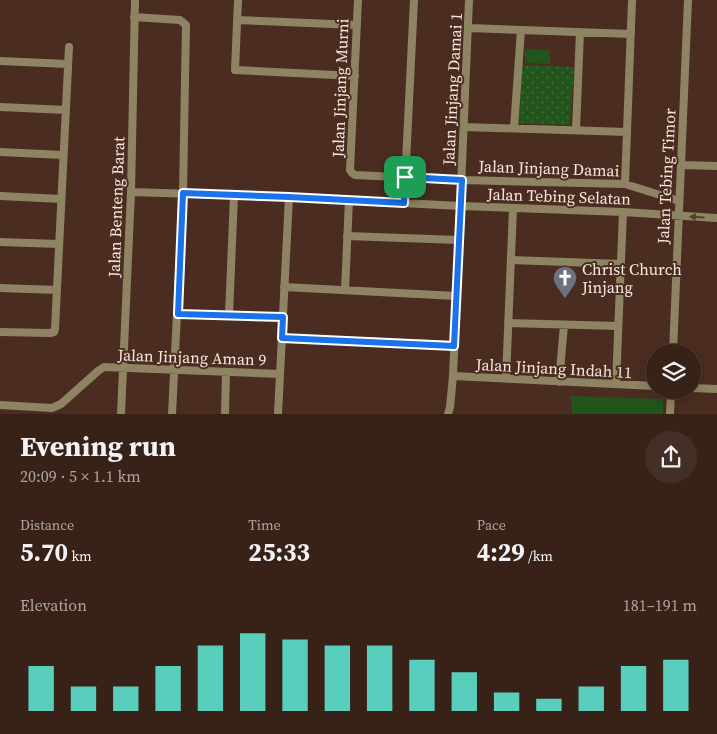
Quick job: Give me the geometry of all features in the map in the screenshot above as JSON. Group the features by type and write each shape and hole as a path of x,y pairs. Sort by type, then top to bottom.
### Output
{"street":[{"name":"Jalan Benteng Barat","path":"121,414 131,192 135,0"},
{"path":"238,0 235,70 354,76"},
{"name":"Jalan Jinjang Murni","path":"355,175 350,170 358,0"},
{"path":"404,203 414,0"},
{"name":"Jalan Jinjang Damai 1","path":"448,414 454,346 470,0"},
{"path":"625,184 632,0"},
{"name":"Jalan Tebing Timor","path":"673,344 688,0"},
{"path":"134,17 180,20 186,25 183,193 172,414"},
{"path":"238,20 357,25"},
{"path":"468,28 631,34"},
{"path":"514,128 521,30"},
{"path":"576,130 580,32"},
{"path":"0,332 50,333 54,332 55,329 69,47"},
{"path":"0,61 68,64"},
{"path":"0,107 66,110"},
{"path":"464,127 627,132"},
{"path":"0,152 64,155"},
{"path":"681,164 717,166"},
{"name":"Jalan Jinjang Damai","path":"355,175 625,184 679,201"},
{"name":"Jalan Tebing Selatan","path":"131,192 289,197 717,218"},
{"path":"229,316 234,195"},
{"path":"0,196 61,199"},
{"path":"278,414 289,197"},
{"path":"345,290 349,200"},
{"path":"506,379 513,208"},
{"path":"616,384 623,212"},
{"path":"347,236 459,240"},
{"path":"0,242 59,244"},
{"path":"511,260 621,264"},
{"path":"284,287 456,296"},
{"path":"0,288 57,290"},
{"path":"178,314 283,317"},
{"path":"508,324 618,326"},
{"path":"559,382 564,325"},
{"path":"282,338 454,346"},
{"name":"Jalan Jinjang Aman 9","path":"0,405 52,408 61,404 98,370 104,367 280,374"},
{"path":"225,414 226,372"},
{"name":"Jalan Jinjang Indah 11","path":"452,376 646,386"},
{"path":"701,388 717,389"},
{"path":"670,414 671,399"}],"green space":[{"path":"525,49 550,50 550,64 525,63"},
{"path":"522,65 574,67 570,125 517,123"},
{"path":"571,396 663,399 663,414 572,414"}],"place":[{"name":"Christ Church Jinjang","path":"565,299"}],"route":[{"path":"405,177 462,180 454,346 282,338 283,317 178,314 183,193 404,203 405,177"}]}
